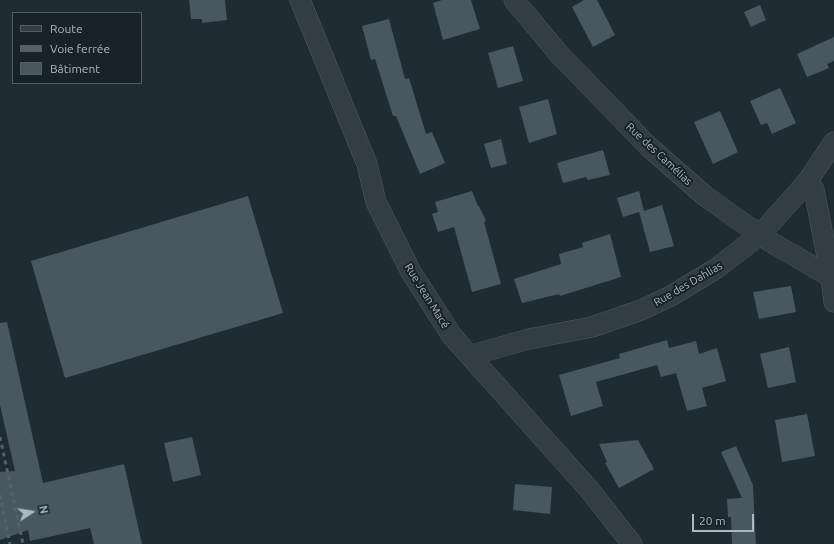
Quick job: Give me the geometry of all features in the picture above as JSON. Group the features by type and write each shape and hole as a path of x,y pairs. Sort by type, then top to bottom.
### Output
{"street":[{"name":"Rue Jean Macé","path":"300,0 367,164 376,202 411,272 452,336 583,482 632,544"},
{"name":"Rue des Camélias","path":"514,0 558,54 648,146 705,196 750,228 761,234 769,242 811,264 832,278"},
{"name":"Rue des Dahlias","path":"472,357 479,353 529,339 592,327 642,310 670,297 717,268 761,234 807,182 834,142"},
{"path":"807,182 814,190 832,278 834,302"}],"building":[{"path":"189,0 225,0 227,20 202,23 202,19 191,19"},
{"path":"442,0 471,0 480,29 443,40 433,3"},
{"path":"584,0 597,0 615,35 593,47 572,7"},
{"path":"760,5 766,20 751,27 744,12"},
{"path":"389,19 405,79 409,78 426,134 432,132 445,163 420,174 396,116 393,116 375,59 371,60 362,26"},
{"path":"834,37 834,61 827,64 829,68 807,77 797,54"},
{"path":"513,46 523,81 498,88 488,53"},
{"path":"780,88 796,123 772,134 767,123 761,125 750,101"},
{"path":"548,99 557,134 529,143 519,107"},
{"path":"720,111 738,152 713,164 694,122"},
{"path":"501,139 507,164 491,168 484,144"},
{"path":"603,150 610,175 588,180 586,177 563,183 557,163"},
{"path":"472,191 486,221 484,222 501,284 472,292 454,227 438,232 432,214 438,212 435,202"},
{"path":"639,191 644,211 662,205 674,246 650,252 639,212 623,217 617,198"},
{"path":"248,196 283,313 65,378 31,261"},
{"path":"610,234 621,277 560,296 559,294 522,303 514,279 561,264 559,254 583,247 582,243"},
{"path":"791,286 796,312 759,319 753,292"},
{"path":"7,322 43,483 124,464 142,544 94,544 90,528 30,541 28,530 0,540 0,472 15,471 0,405 0,323"},
{"path":"667,340 669,348 696,341 699,354 717,348 726,381 702,388 707,406 687,411 676,373 661,377 657,365 596,382 603,406 571,416 559,375 620,358 619,354"},
{"path":"789,347 796,382 768,388 760,354"},
{"path":"807,414 815,456 782,462 775,420"},
{"path":"192,437 201,475 173,482 164,443"},
{"path":"638,440 654,469 619,488 605,463 607,462 599,444"},
{"path":"736,446 753,485 756,544 732,544 731,517 728,517 727,499 742,498 721,452"},
{"path":"515,484 552,487 550,514 513,510"}],"railway":[{"path":"0,437 23,544"},
{"path":"0,495 10,544"}]}
